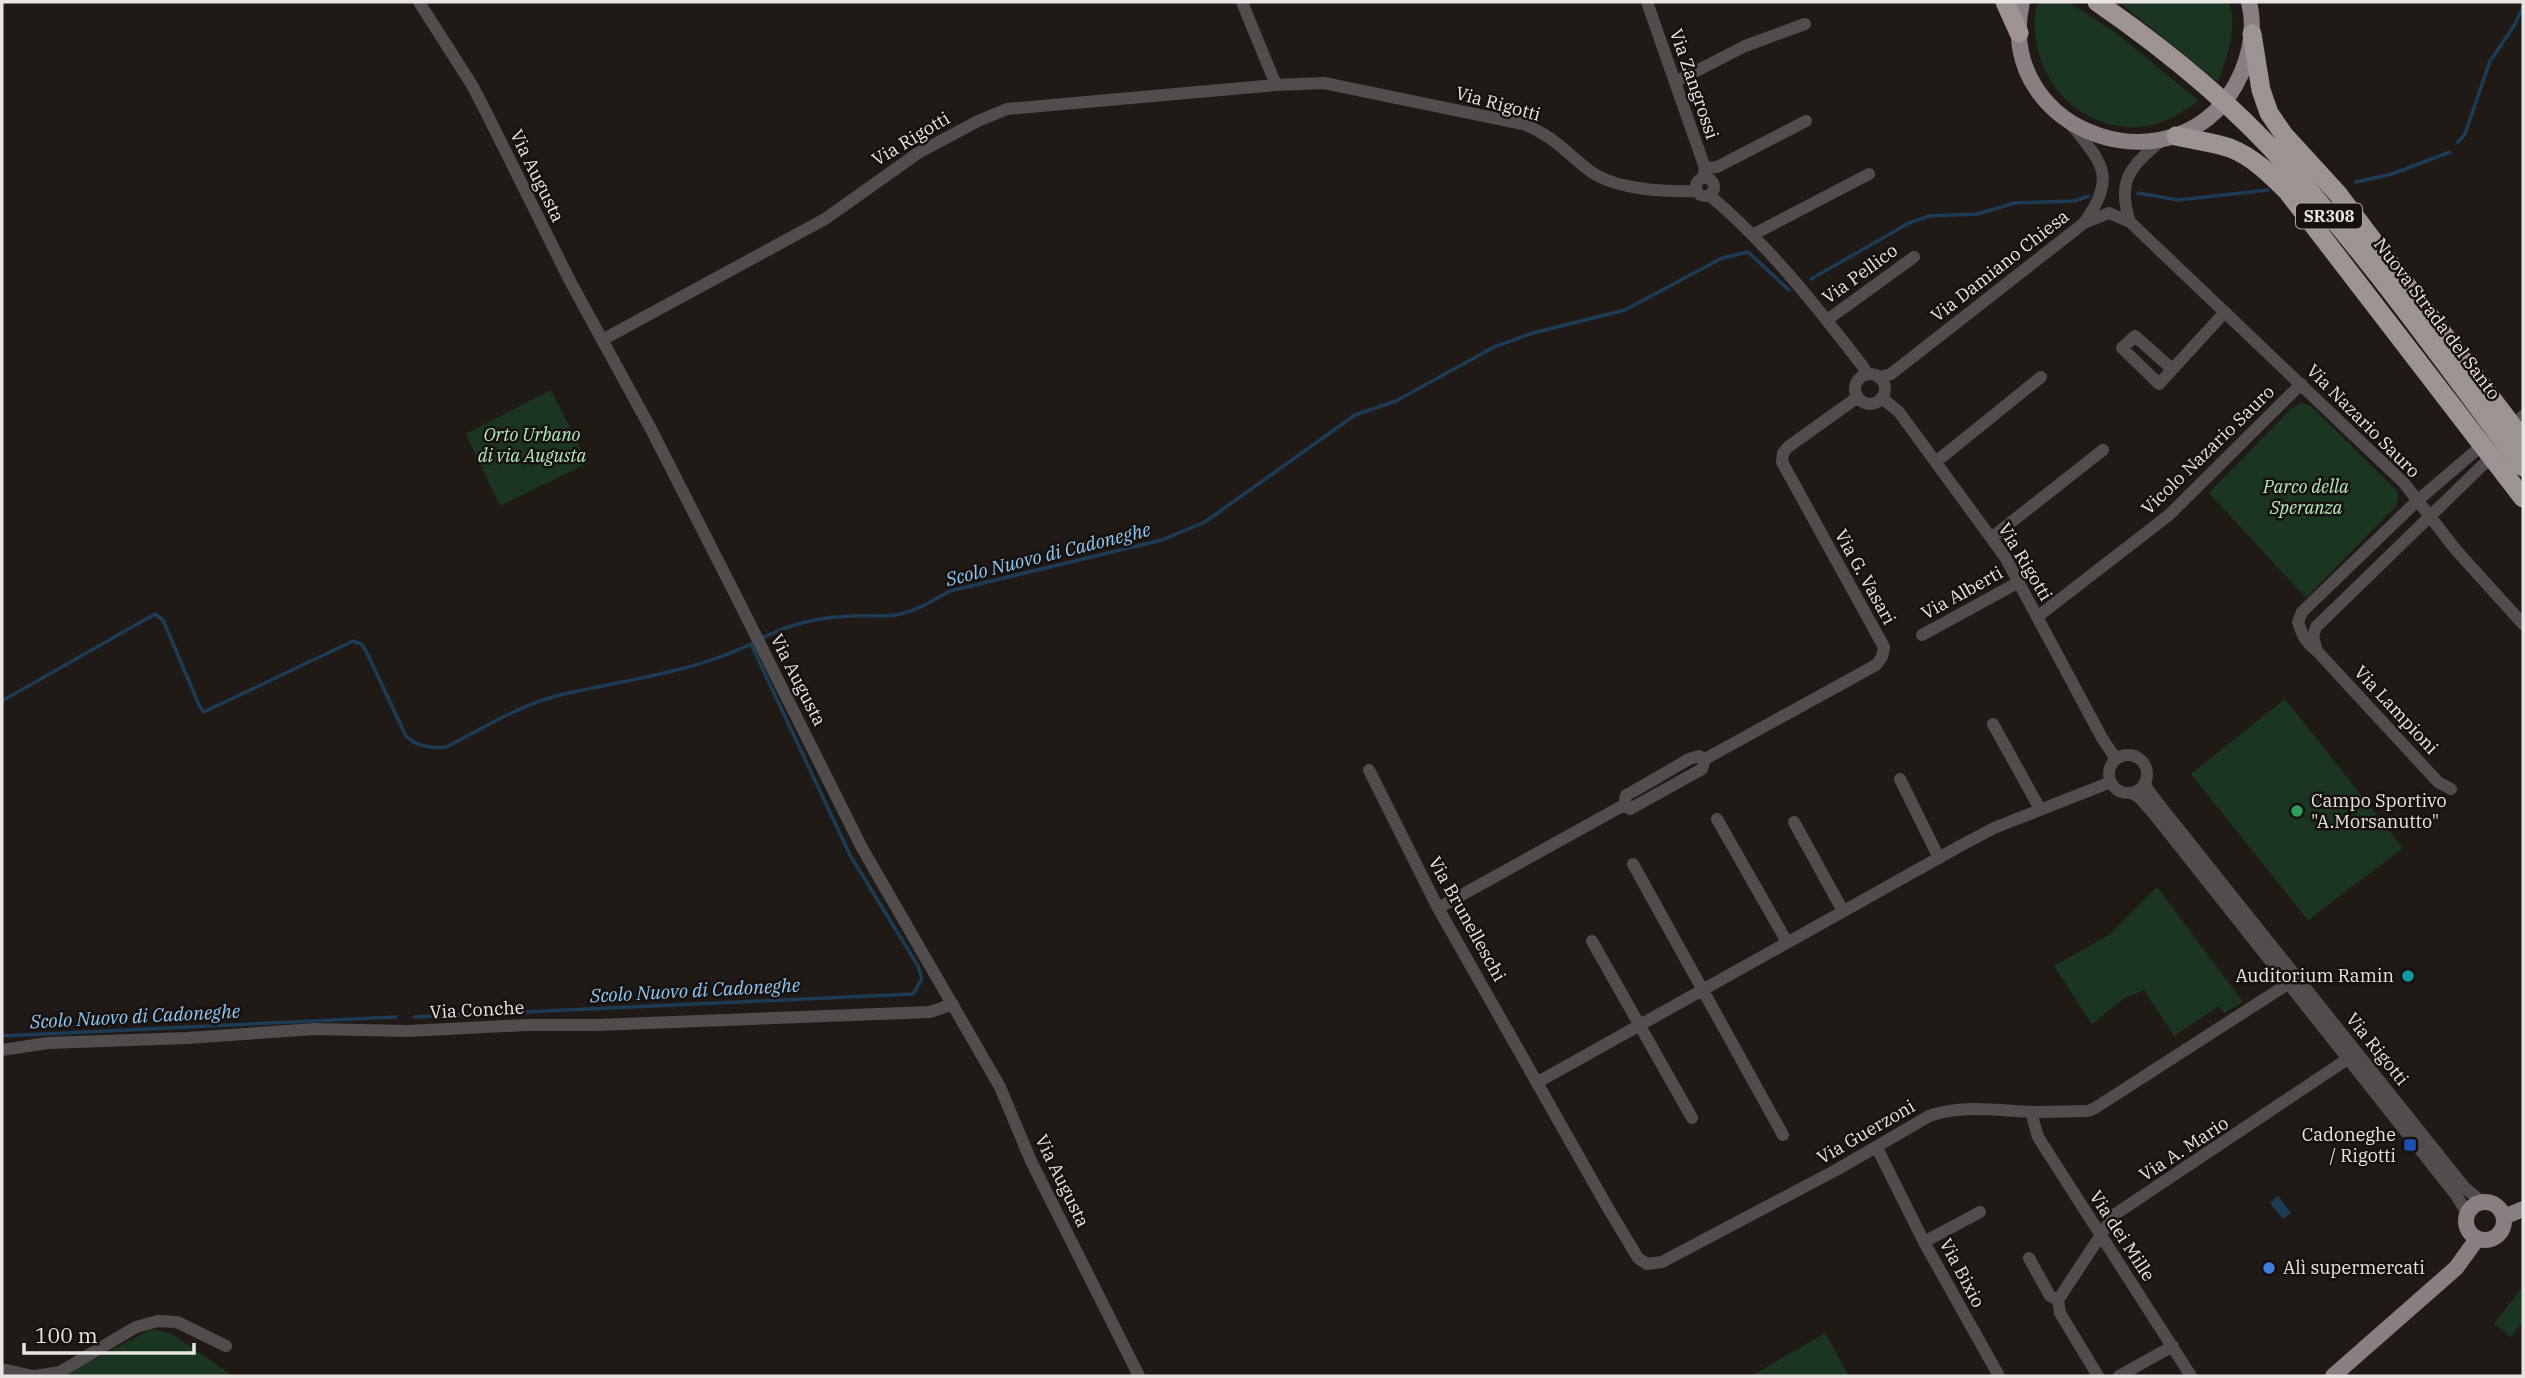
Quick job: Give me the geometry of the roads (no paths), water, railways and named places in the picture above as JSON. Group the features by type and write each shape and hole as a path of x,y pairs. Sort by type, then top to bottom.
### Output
{"highway":[{"path":"2005,2 2019,33"},
{"name":"Nuova Strada del Santo","path":"2097,2 2212,91 2289,167 2360,252 2523,467"},
{"path":"2252,34 2261,90 2269,113 2284,135 2338,194 2515,435"},
{"path":"2169,138 2229,148 2265,169 2287,191 2523,498"}],"main road":[{"path":"2022,2 2019,33 2022,59 2035,87 2049,105 2070,124 2093,135 2132,142 2169,138 2200,124 2220,107 2236,85 2247,61 2252,34 2249,2"},
{"path":"2482,1202 2496,1205 2504,1217 2503,1229 2495,1238 2489,1240 2477,1239 2466,1228 2467,1213 2473,1205 2482,1202"},
{"path":"2504,1217 2523,1209"},
{"path":"2333,1376 2455,1268 2477,1239"}],"street":[{"name":"Via Augusta","path":"419,2 472,85 570,282 757,638 862,848 1000,1087 1031,1161 1139,1376"},
{"path":"1242,2 1276,85"},
{"name":"Via Zangrossi","path":"1647,2 1704,173"},
{"path":"1675,82 1745,46 1805,24"},
{"name":"Via Rigotti","path":"602,340 825,219 918,153 1007,109 1324,83 1523,124 1552,138 1592,172 1606,179 1641,188 1703,193"},
{"path":"1806,121 1704,173 1697,182 1703,193 1732,214 1792,277 1866,374"},
{"name":"Via Damiano Chiesa","path":"1880,377 1891,374 2084,223 2099,201 2104,186 2102,171 2092,151 2070,124"},
{"path":"2130,222 2124,204 2126,181 2133,166 2169,138"},
{"path":"1752,235 1869,174"},
{"path":"2084,223 2109,213 2130,222"},
{"name":"Via Nazario Sauro","path":"2130,222 2404,483 2428,517 2523,624"},
{"name":"Via Pellico","path":"1827,320 1914,257"},
{"path":"2172,369 2225,312"},
{"path":"1866,374 1880,377 1885,385 1882,398 1872,404 1858,397 1856,384 1866,374"},
{"path":"1937,461 2041,377"},
{"name":"Vicolo Nazario Sauro","path":"2038,617 2178,508 2301,384"},
{"name":"Via G. Vasari","path":"1438,908 1624,805 1633,808 1697,773 1706,764 1705,759 1875,665 1882,657 1884,647 1791,479 1782,457 1788,447 1858,397"},
{"name":"Via Rigotti","path":"1882,398 1899,412 1991,538 2019,582 2097,730 2116,759 2133,756 2142,761 2147,771 2145,782 2148,790 2292,981"},
{"path":"2317,651 2313,637 2316,627 2515,435 2523,416"},
{"name":"Via Lampioni","path":"2451,789 2438,782 2302,636 2298,622 2302,612 2417,501 2478,447 2515,435"},
{"path":"1991,538 2103,450"},
{"name":"Via Alberti","path":"1922,635 2019,582"},
{"path":"1993,724 2040,809"},
{"path":"1538,1083 1994,828 2111,782 2109,773 2116,759"},
{"name":"Via Brunelleschi","path":"1369,770 1438,908 1538,1083"},
{"path":"1900,779 1939,858"},
{"name":"Via Rigotti","path":"2111,782 2118,791 2132,793 2153,813 2353,1056 2465,1188 2482,1202"},
{"path":"2132,793 2139,790 2145,782"},
{"path":"1717,818 1787,942"},
{"path":"1794,822 1843,911"},
{"path":"1633,864 1783,1135"},
{"path":"1592,941 1692,1118"},
{"name":"Via Guerzoni","path":"1538,1083 1638,1258 1647,1264 1662,1262 1940,1112 1955,1109 2088,1111 2095,1108 2292,981"},
{"name":"Via Conche","path":"2,1050 48,1043 187,1038 315,1029 408,1031 930,1012 953,1004"},
{"name":"Via Rigotti","path":"2353,1056 2467,1213"},
{"name":"Via A. Mario","path":"2057,1300 2114,1215 2353,1056"},
{"name":"Via dei Mille","path":"2034,1112 2034,1128 2038,1137 2192,1376"},
{"path":"1877,1147 1924,1242"},
{"name":"Via Bixio","path":"1980,1212 1924,1242 1999,1376"},
{"path":"2029,1258 2050,1296 2057,1300 2060,1313 2098,1376"},
{"path":"2,1369 34,1376 61,1372 136,1327 158,1321 177,1322 226,1346"},
{"path":"2119,1376 2173,1346"}],"water":[{"path":"2278,1196 2291,1213 2283,1219 2270,1203"}],"waterway":[{"name":"Scolo Nuovo di Cadoneghe","path":"2458,142 2465,134 2490,61 2514,26 2523,7"},
{"name":"Scolo Nuovo di Cadoneghe","path":"2356,182 2392,174 2450,152"},
{"name":"Scolo Nuovo di Cadoneghe","path":"2138,193 2178,200 2268,190"},
{"name":"Scolo Nuovo di Cadoneghe","path":"1811,279 1909,223 1929,216 1977,214 2015,203 2074,201 2089,196"},
{"name":"Scolo Nuovo di Cadoneghe","path":"414,1017 913,994 922,979 918,966 850,855 751,644 775,632 812,621 902,614 950,591 1162,540 1205,522 1355,415 1396,401 1494,347 1533,333 1625,310 1722,258 1748,252 1789,290"},
{"path":"2,701 155,614 163,620 204,712 353,641 361,644 366,651 406,736 419,744 441,748 539,701 704,663 751,644"},
{"name":"Scolo Nuovo di Cadoneghe","path":"2,1036 396,1017"}],"place":[{"name":"Campo Sportivo \"A.Morsanutto\"","path":"2297,811"},
{"name":"Auditorium Ramin","path":"2408,976"},
{"name":"Cadoneghe / Rigotti","path":"2410,1145"},
{"name":"Alì supermercati","path":"2269,1268"}],"park label":[{"name":"Orto Urbano di via Augusta","path":"532,445"},
{"name":"Parco della Speranza","path":"2306,497"}]}
